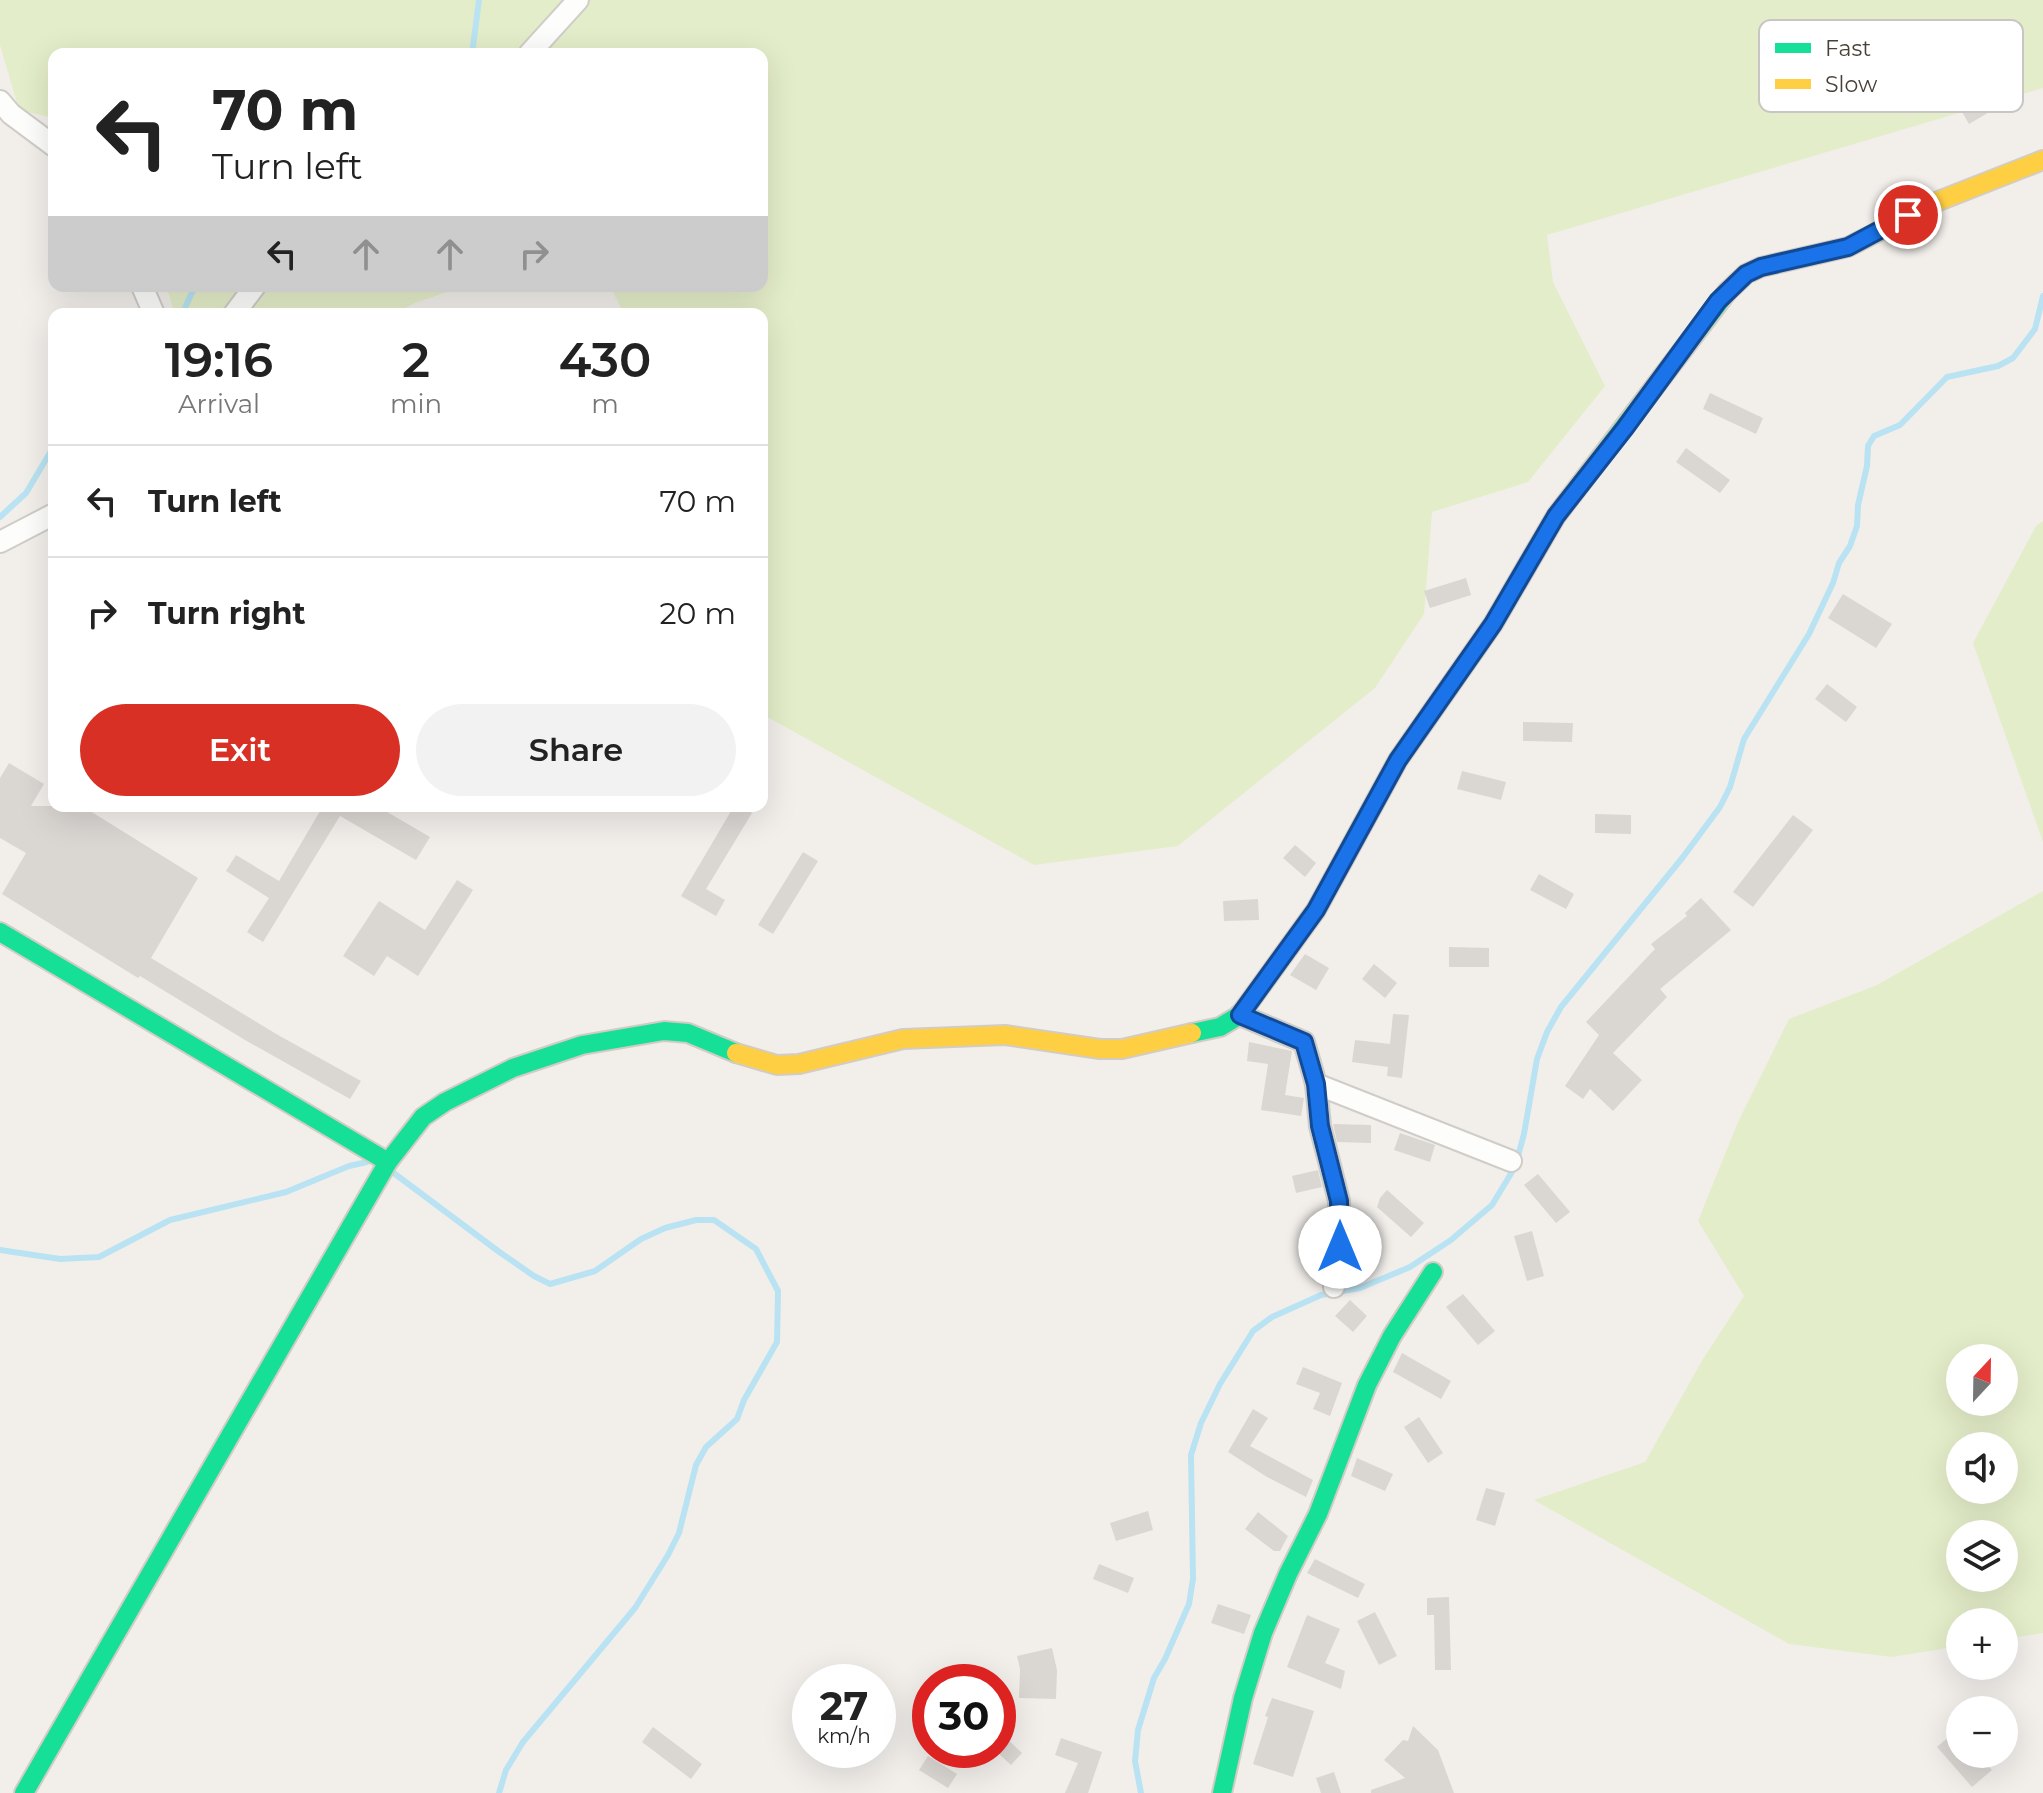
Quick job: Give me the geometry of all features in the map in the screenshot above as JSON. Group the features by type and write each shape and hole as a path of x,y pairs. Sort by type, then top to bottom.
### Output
{"street":[{"path":"534,48 578,0"},
{"path":"0,101 11,114 48,142"},
{"path":"24,1793 388,1162 423,1117 445,1102 513,1068 582,1045 664,1031 688,1033 735,1053 777,1065 799,1064 903,1039 1005,1035 1100,1049 1122,1049 1220,1027 1240,1015 1316,910 1398,760 1493,624 1556,516 1718,301 1746,274 1761,267 1848,247 1936,202 2043,160"},
{"path":"0,542 48,517"},
{"path":"0,932 388,1162"},
{"path":"1240,1015 1304,1042 1316,1084 1320,1126 1339,1201 1340,1247 1334,1287"},
{"path":"1316,1084 1511,1161"},
{"path":"1222,1793 1247,1683 1263,1633 1318,1514 1367,1385 1392,1336 1433,1272"}],"green space":[{"path":"0,0 2043,0 2043,88 2023,94 2023,20 1759,20 1759,112 1962,112 1547,235 1553,282 1605,386 1528,482 1432,512 1424,614 1375,688 1178,846 1034,865 768,717 768,308 621,308 613,292 768,292 768,48 48,48 48,117 19,110 0,45"},
{"path":"168,292 447,292 405,308 173,308"},
{"path":"2043,521 2043,842 1973,643 2036,526"},
{"path":"2043,891 2043,1633 2018,1637 2018,1608 1946,1608 1946,1648 1892,1657 1789,1644 1534,1500 1645,1462 1703,1359 1744,1296 1698,1221 1738,1122 1789,1019 1877,985"}],"building":[{"path":"1962,112 1989,112 1969,124"},
{"path":"1710,393 1763,418 1756,434 1703,409"},
{"path":"1686,448 1730,480 1720,493 1676,462"},
{"path":"1466,578 1471,595 1430,608 1424,591"},
{"path":"1843,594 1892,624 1876,648 1828,618"},
{"path":"1827,684 1857,707 1846,722 1815,699"},
{"path":"1523,722 1573,723 1572,742 1523,741"},
{"path":"9,763 44,784 31,806 48,806 48,812 92,812 198,878 151,958 361,1081 350,1099 140,976 138,978 2,894 26,853 0,838 0,778"},
{"path":"1462,771 1506,782 1501,800 1457,789"},
{"path":"319,812 387,812 430,837 416,860 340,816 263,942 247,932 269,898 226,871 236,855 279,881"},
{"path":"730,812 752,813 706,889 725,900 716,916 681,896"},
{"path":"1595,814 1631,815 1631,834 1595,833"},
{"path":"1793,815 1813,830 1753,907 1733,892"},
{"path":"1295,845 1316,863 1305,877 1283,858"},
{"path":"803,852 818,861 773,934 758,925"},
{"path":"1539,874 1574,894 1566,909 1530,890"},
{"path":"457,880 473,890 418,976 387,956 374,976 343,956 379,901 425,930"},
{"path":"1701,898 1731,930 1660,989 1667,997 1613,1053 1642,1080 1613,1111 1590,1089 1583,1099 1565,1086 1599,1035 1586,1022 1655,949 1651,944 1687,916 1685,913"},
{"path":"1258,899 1259,920 1224,921 1223,901"},
{"path":"1449,947 1489,948 1489,967 1449,967"},
{"path":"1305,954 1329,968 1316,990 1290,975"},
{"path":"1374,964 1397,983 1385,998 1362,979"},
{"path":"1393,1014 1409,1015 1402,1078 1387,1076 1388,1067 1352,1062 1355,1040 1390,1044"},
{"path":"1249,1042 1292,1051 1285,1095 1304,1098 1301,1116 1261,1110 1268,1064 1247,1061"},
{"path":"1333,1124 1371,1125 1371,1143 1337,1142"},
{"path":"1400,1133 1435,1145 1430,1162 1394,1150"},
{"path":"1318,1170 1322,1187 1296,1193 1292,1176"},
{"path":"1538,1174 1570,1212 1556,1223 1524,1185"},
{"path":"1387,1190 1424,1223 1411,1237 1377,1207"},
{"path":"1532,1231 1544,1276 1527,1281 1514,1236"},
{"path":"1463,1294 1495,1331 1478,1345 1446,1307"},
{"path":"1350,1300 1367,1316 1353,1332 1335,1316"},
{"path":"1402,1353 1451,1381 1441,1399 1393,1372"},
{"path":"1303,1367 1342,1383 1330,1416 1313,1409 1320,1393 1296,1384"},
{"path":"1253,1409 1268,1418 1250,1446 1313,1480 1306,1497 1228,1452"},
{"path":"1419,1417 1443,1453 1428,1463 1404,1427"},
{"path":"1357,1458 1393,1474 1385,1491 1351,1476"},
{"path":"1486,1488 1505,1493 1495,1526 1476,1520"},
{"path":"1148,1511 1153,1530 1116,1541 1110,1523"},
{"path":"1258,1512 1288,1536 1280,1551 1274,1551 1245,1529"},
{"path":"1315,1559 1365,1584 1358,1598 1307,1573"},
{"path":"1099,1564 1134,1578 1128,1593 1093,1579"},
{"path":"1449,1597 1451,1670 1435,1670 1434,1615 1427,1615 1427,1598"},
{"path":"1218,1604 1251,1615 1244,1634 1211,1623"},
{"path":"1375,1612 1397,1656 1379,1665 1357,1621"},
{"path":"1307,1615 1340,1629 1325,1663 1345,1671 1341,1689 1287,1667"},
{"path":"1052,1648 1057,1670 1056,1699 1019,1698 1017,1656"},
{"path":"1272,1698 1314,1711 1293,1777 1253,1764"},
{"path":"1413,1726 1438,1750 1454,1793 1371,1793 1371,1790 1405,1778 1384,1760 1403,1740 1408,1741"},
{"path":"653,1727 702,1764 691,1779 642,1742"},
{"path":"1061,1738 1102,1752 1088,1793 1065,1793 1078,1763 1055,1755"},
{"path":"1946,1739 1946,1757 1937,1747"},
{"path":"947,1768 957,1774 948,1788 919,1770"},
{"path":"1955,1768 1990,1768 1992,1770 1972,1787"},
{"path":"1334,1772 1341,1793 1321,1793 1316,1778"}],"waterway":[{"path":"473,48 479,0"},
{"path":"185,308 192,292"},
{"path":"1141,1793 1135,1761 1138,1730 1154,1678 1189,1604 1193,1579 1191,1455 1201,1423 1220,1384 1253,1331 1272,1317 1321,1295 1360,1288 1410,1267 1451,1240 1492,1205 1515,1167 1537,1059 1547,1032 1561,1007 1720,807 1730,787 1744,739 1809,634 1857,526 1868,446 1874,436 1900,425 1947,377 1998,366 2013,358 2035,329 2043,296"},
{"path":"0,517 26,493 48,456"},
{"path":"0,1250 60,1259 99,1257 170,1220 286,1192 349,1166 367,1162"},
{"path":"395,1174 498,1251 550,1284 595,1271 641,1239 665,1228 696,1220 714,1220 756,1249 778,1291 777,1342 744,1400 737,1419 706,1447 696,1465 679,1533 668,1555 635,1608 523,1742 506,1770 499,1793"}],"traffic: fast":[{"path":"1192,1033 1220,1027 1240,1015 1316,910 1398,760 1493,624 1556,516 1727,292"},
{"path":"0,932 388,1162"},
{"path":"24,1793 388,1162 423,1117 445,1102 513,1068 582,1045 664,1031 688,1033 736,1053"},
{"path":"1222,1793 1243,1698 1263,1633 1318,1514 1367,1385 1392,1336 1433,1272"}],"traffic: slow":[{"path":"1727,292 1746,274 1761,267 1848,247 1936,202 2043,160"},
{"path":"736,1053 777,1065 799,1064 903,1039 1005,1035 1100,1049 1122,1049 1192,1033"}],"route":[{"path":"1340,1247 1339,1201 1320,1126 1316,1084 1304,1042 1240,1015 1316,910 1398,760 1493,624 1556,516 1718,301 1746,274 1761,267 1848,247 1908,215"}]}
